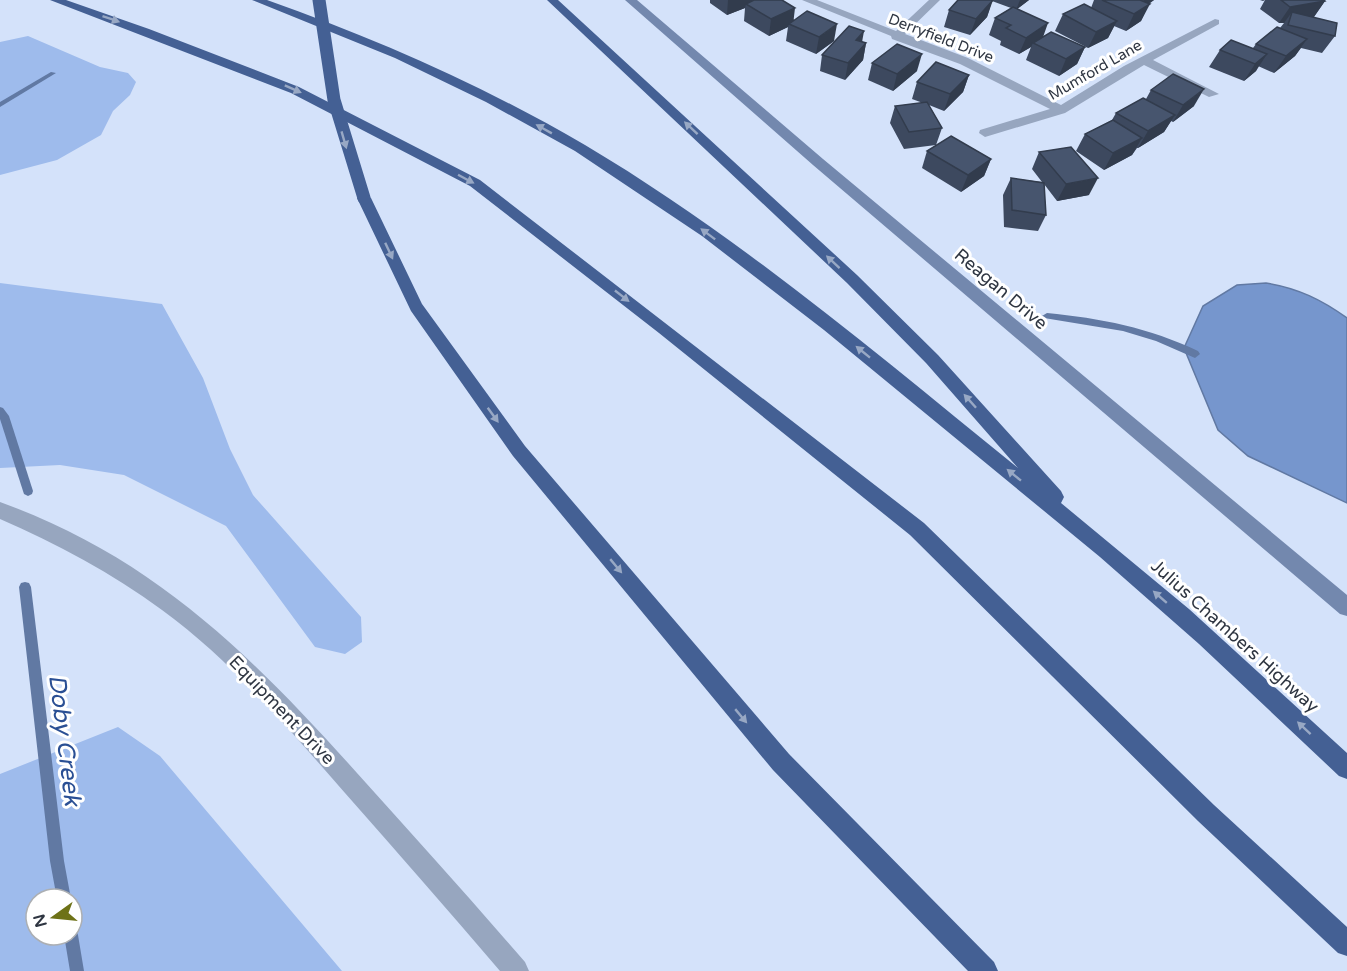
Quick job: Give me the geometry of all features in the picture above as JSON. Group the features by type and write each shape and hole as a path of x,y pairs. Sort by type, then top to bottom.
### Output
{"highway":[{"path":"56,0 145,31 295,90 475,183 665,329 916,529 1206,813 1347,944"},
{"path":"257,0 384,50 466,87 622,174 696,224 861,350 1092,539"},
{"path":"319,0 322,43 345,144 364,198 416,307 519,451 781,762 985,971"},
{"path":"552,0 835,263 932,359 1092,539"},
{"name":"Julius Chambers Highway","path":"1092,539 1224,653 1347,768"}],"street":[{"name":"Reagan Drive","path":"630,0 818,162 1347,607"},
{"name":"Derryfield Drive","path":"807,0 896,37 964,61 1060,110"},
{"path":"896,37 935,0"},
{"name":"Mumford Lane","path":"985,133 1060,110 1215,22"},
{"path":"1144,61 1213,94"},
{"name":"Equipment Drive","path":"0,510 62,537 100,558 155,593 193,621 269,691 516,971"}],"shaded area":[{"path":"28,36 100,67 128,73 136,82 130,95 113,111 101,135 57,160 0,175 0,42"},
{"path":"0,283 162,304 203,378 230,449 253,495 361,617 362,642 345,654 315,647 226,526 124,475 60,465 0,468"},
{"path":"1266,283 1289,288 1309,296 1347,318 1347,503 1248,456 1218,430 1184,348 1203,306 1237,285"},
{"path":"118,727 160,756 342,971 0,971 0,774"}],"building":[{"path":"754,0 782,0 795,8 771,19 746,4"},
{"path":"958,0 993,0 976,19 949,10"},
{"path":"1102,0 1140,0 1150,4 1134,14"},
{"path":"1281,0 1324,0 1325,1 1290,7"},
{"path":"1084,4 1117,21 1096,32 1063,14"},
{"path":"1013,7 1048,23 1026,38 1006,28 1011,25 995,18"},
{"path":"807,11 837,24 819,37 789,24"},
{"path":"1292,12 1337,23 1335,36 1288,25"},
{"path":"849,26 864,31 856,40 866,43 848,63 822,55"},
{"path":"1277,27 1307,39 1286,56 1256,44"},
{"path":"1051,32 1085,47 1066,59 1033,43"},
{"path":"1231,40 1267,54 1255,64 1220,50"},
{"path":"897,44 922,54 897,74 872,63"},
{"path":"936,62 969,75 950,94 917,82"},
{"path":"1173,74 1204,89 1183,105 1151,90"},
{"path":"1143,98 1175,115 1148,131 1116,113"},
{"path":"927,102 942,128 909,132 895,106"},
{"path":"1113,120 1142,138 1113,153 1085,134"},
{"path":"951,136 991,159 968,175 927,151"},
{"path":"1071,147 1098,178 1066,184 1039,152"},
{"path":"1011,178 1044,183 1046,215 1012,210"}],"waterway":[{"path":"0,105 53,73"},
{"path":"1047,316 1141,332 1178,345 1195,354"},
{"name":"Doby Creek","path":"0,411 4,416 28,491"},
{"name":"Doby Creek","path":"25,587 62,887"},
{"name":"Doby Creek","path":"73,947 77,971"}]}
